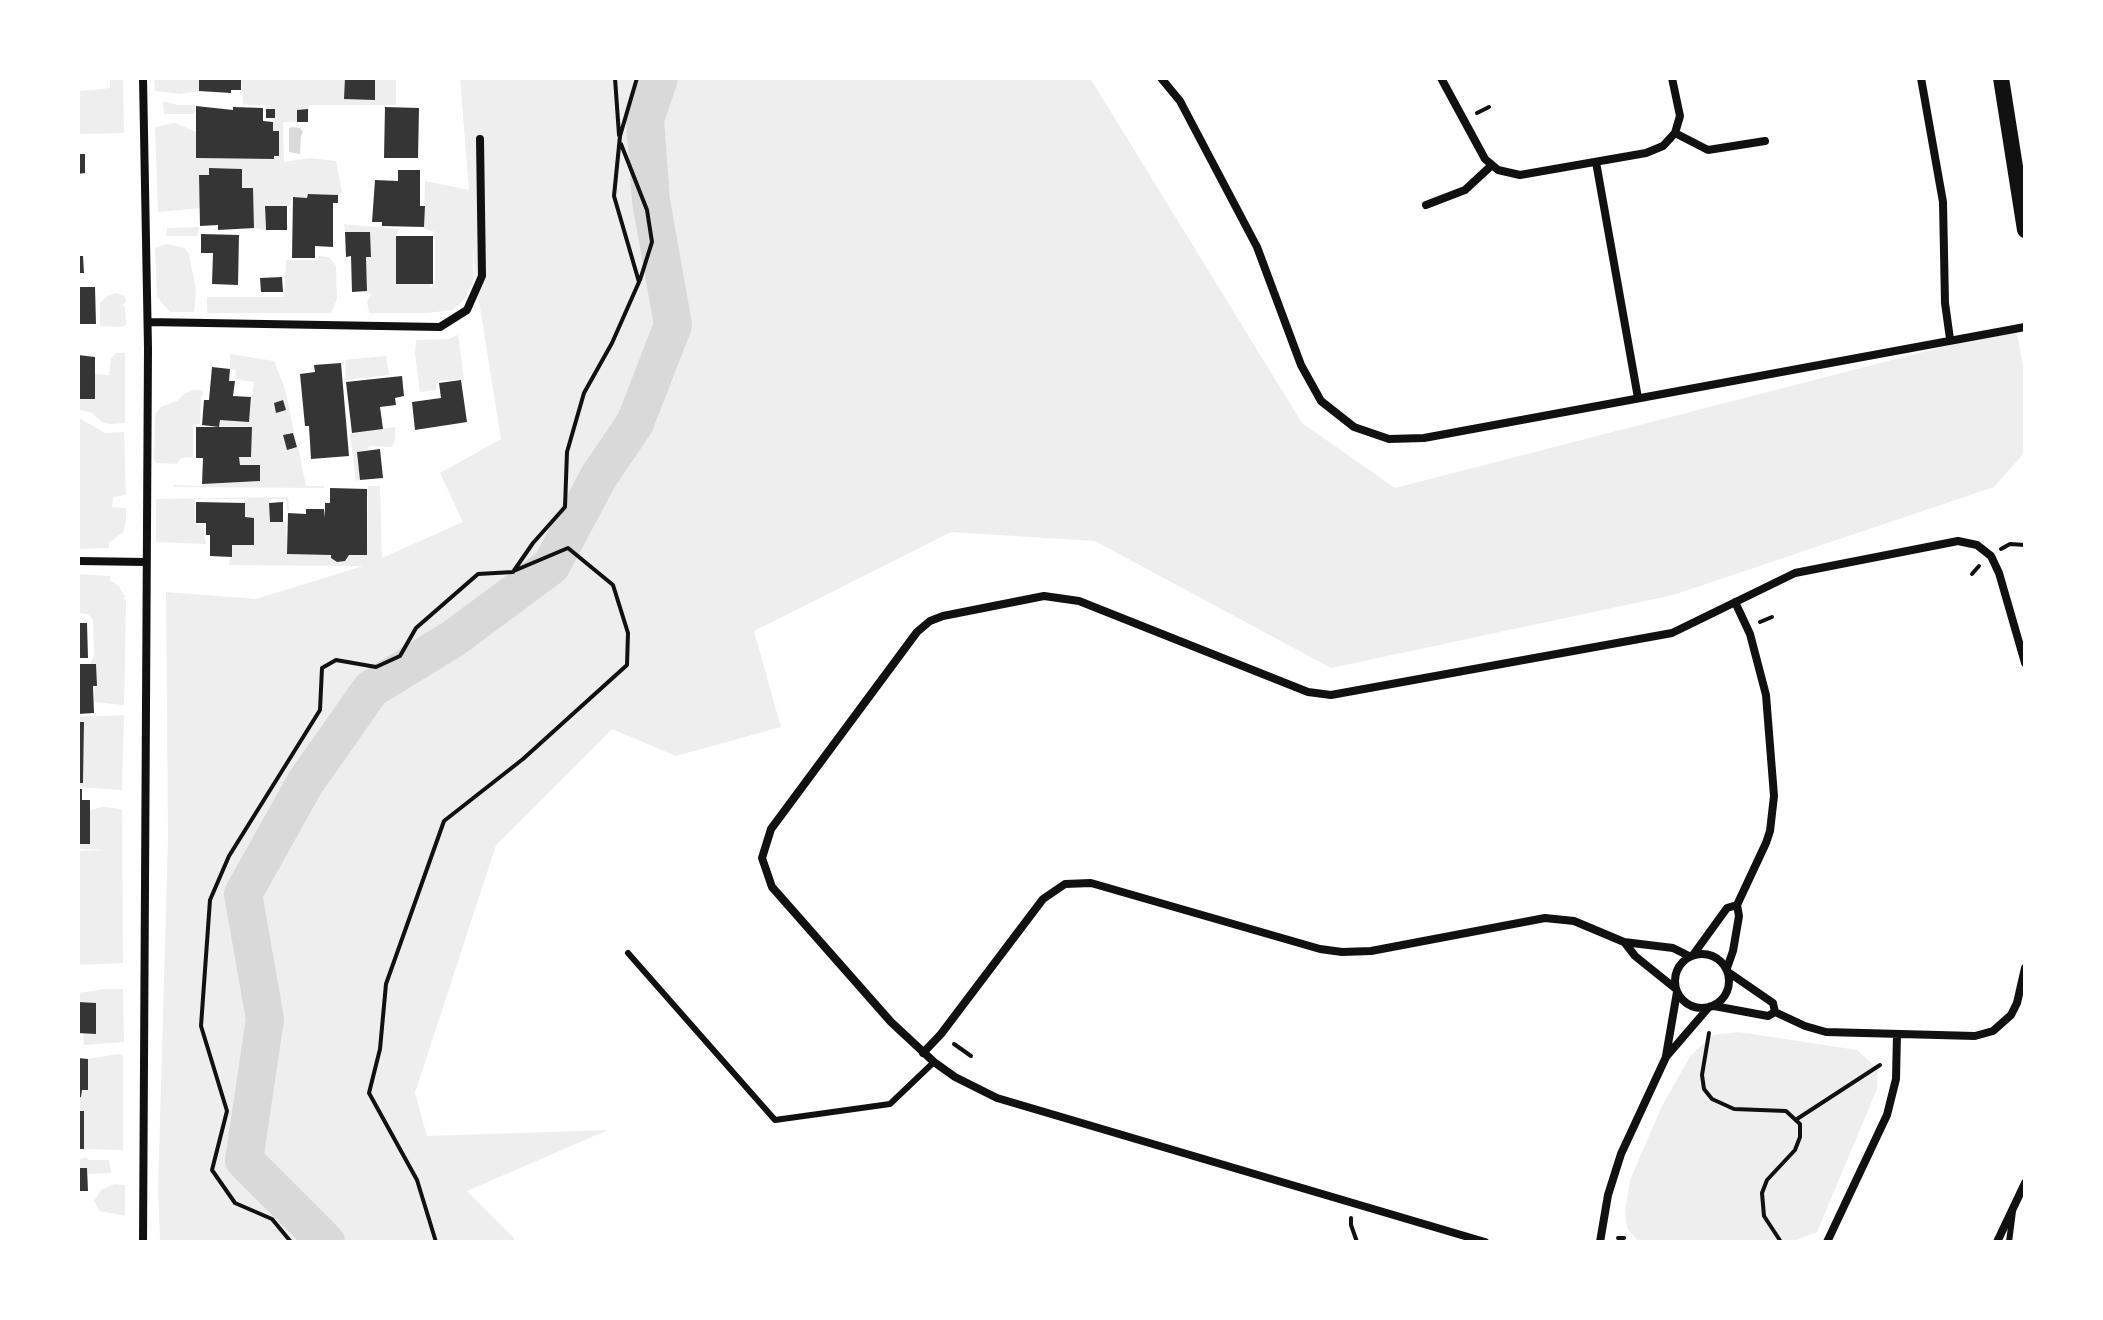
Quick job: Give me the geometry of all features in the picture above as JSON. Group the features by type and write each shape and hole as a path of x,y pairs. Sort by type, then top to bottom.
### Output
{"main road":[{"path":"2001,78 2025,230"}],"street":[{"path":"143,78 148,322 143,1242"},
{"path":"1161,78 1180,101 1257,247 1301,365 1321,401 1354,427 1389,439 1424,438 2025,327"},
{"path":"1441,78 1481,152 1504,173 1520,175 1646,153 1663,146 1675,133 1680,116 1672,78"},
{"path":"1921,78 1943,202 1945,291 1950,339"},
{"path":"1675,133 1708,150 1765,141"},
{"path":"148,322 440,327 467,310 482,276 480,139"},
{"path":"1596,162 1638,398"},
{"path":"1426,205 1465,190 1492,165"},
{"path":"1485,1242 1017,1105 976,1088 934,1062 891,1022 772,887 762,858 771,829 917,632 930,621 943,616 1044,596 1079,601 1308,692 1331,695 1672,633 1795,573 1943,543 1969,543 1989,554 1997,566 2025,663"},
{"path":"78,561 146,562"},
{"path":"1666,1057 1711,1006 1727,993 1727,970 1739,916 1737,905 1770,831 1774,796 1766,695 1750,634 1735,602"},
{"path":"923,1053 941,1034 1043,899 1065,884 1091,883 1320,949 1342,952 1371,951 1545,918 1588,925 1624,942 1673,948 1691,956 1702,953 1716,956 1727,970 1773,1003 1775,1012"},
{"path":"1600,1242 1608,1195 1621,1154 1666,1057 1678,967 1691,956 1727,908 1737,905"},
{"path":"1624,942 1635,956 1690,1005 1768,1016 1775,1012"},
{"path":"1775,1012 1826,1032 1975,1036 1993,1031 2011,1015 2025,968"},
{"path":"1827,1242 1887,1115 1896,1079 1897,1034"},
{"path":"1997,1242 2025,1183"}],"lane":[{"path":"628,953 775,1120 890,1104 934,1062"},
{"path":"2009,1242 2014,1204"}],"path":[{"path":"615,78 619,140 614,196 639,282"},
{"path":"514,571 533,543 565,507 567,452 584,393 612,343 639,282 652,242 647,210 619,140 637,78"},
{"path":"1473,115 1489,107"},
{"path":"2001,549 2010,544 2025,545"},
{"path":"291,1242 272,1219 235,1203 212,1170 227,1111 201,1026 210,900 229,856 320,710 322,668 336,660 376,667 400,656 416,628 478,574 514,571 568,548 613,585 628,633 627,665 523,759 444,821 386,984 380,1049 369,1093 417,1180 436,1242"},
{"path":"1972,574 1981,564"},
{"path":"1760,622 1772,617"},
{"path":"1709,1033 1702,1075 1704,1089 1712,1099 1734,1109 1781,1110 1797,1119 1801,1131 1795,1150 1767,1180 1762,1193 1764,1216 1781,1242"},
{"path":"954,1044 971,1056"},
{"path":"1797,1119 1880,1065"},
{"path":"1353,1213 1351,1225 1357,1242"}],"shaded area":[{"path":"110,78 123,78 124,133 78,134 78,83 80,91 110,88"},
{"path":"154,78 199,78 199,91 181,94 155,91"},
{"path":"241,78 396,78 396,105 309,105 309,109 297,110 297,122 283,122 284,162 310,158 336,161 342,192 338,195 291,197 290,206 265,206 265,230 254,228 253,189 242,188 241,169 209,168 209,175 199,175 200,208 158,212 155,127 175,123 196,132 196,158 273,159 278,156 279,131 273,131 275,109 266,109 265,105 243,105"},
{"path":"460,78 1090,78 1302,423 1395,488 2016,328 2025,377 2025,452 1994,487 1673,595 1331,668 1095,541 951,532 754,631 781,727 676,756 612,729 496,845 415,1093 427,1136 608,1130 467,1191 515,1242 160,1242 158,1190 168,837 166,592 256,599 363,566 229,565 232,545 254,544 254,518 245,517 244,499 195,499 195,524 203,525 206,544 156,542 156,499 288,497 289,511 286,499 269,499 270,522 286,522 287,554 331,555 337,562 345,561 349,555 367,554 368,486 380,486 382,558 463,522 440,473 501,439 473,246 473,284 462,302 452,310 369,313 367,302 371,295 367,291 366,257 370,257 370,232 345,232 344,224 399,229 396,236 396,284 430,284 430,288 435,285 435,232 424,229 425,181 469,190"},
{"path":"163,101 195,105 194,114 164,114"},
{"path":"289,128 300,128 303,132 300,154 289,152"},
{"path":"199,227 197,236 166,236 167,228"},
{"path":"167,244 184,248 189,254 196,290 194,312 170,312 157,297 155,248"},
{"path":"319,256 329,257 336,266 337,299 331,313 207,313 207,297 284,297 286,260 318,260"},
{"path":"116,293 125,296 126,302 122,305 125,307 126,324 122,327 100,326 100,303"},
{"path":"458,335 464,379 436,381 436,390 420,392 416,340 448,339"},
{"path":"116,353 125,353 125,423 103,423 92,413 78,409 78,399 95,399 95,374 109,375 111,359"},
{"path":"230,354 274,361 285,389 294,432 283,435 287,449 298,447 306,486 324,488 174,487 260,481 260,466 240,465 239,457 251,456 251,427 219,426 220,420 249,421 254,382 235,379 236,370 230,369"},
{"path":"386,356 389,375 346,380 345,360"},
{"path":"194,390 201,390 204,394 201,396 200,424 193,425 193,457 181,458 177,464 157,463 154,459 155,414 161,407"},
{"path":"78,417 105,433 124,432 126,495 113,497 112,507 126,508 126,521 123,532 109,543 109,548 78,549"},
{"path":"395,427 395,441 391,447 369,446 357,452 360,480 356,481 350,434"},
{"path":"78,574 110,576 125,597 124,705 94,702 96,665 90,664 94,656 93,620 88,614 78,613"},
{"path":"124,715 122,790 79,787 79,783 83,782 84,723 78,722 78,717"},
{"path":"103,807 122,809 123,963 78,965 78,851 105,850 78,849 78,844 90,844 90,810"},
{"path":"123,989 124,1042 84,1045 83,1033 96,1003 78,1002 78,993"},
{"path":"1739,1032 1857,1050 1878,1069 1877,1089 1817,1232 1791,1242 1639,1242 1627,1228 1625,1212 1630,1180 1662,1106 1691,1055 1713,1035"},
{"path":"118,1054 123,1056 123,1150 84,1149 84,1112 78,1111 78,1098 82,1090 88,1090 88,1059"},
{"path":"86,1157 88,1160 109,1160 111,1173 88,1174 87,1168 78,1168 78,1160"},
{"path":"114,1184 125,1185 125,1216 100,1211 94,1201 101,1190"}],"building":[{"path":"199,78 241,78 241,90 231,90 231,93 199,91"},
{"path":"345,78 375,78 375,100 344,99"},
{"path":"196,106 233,110 233,107 263,108 263,121 273,122 273,131 279,131 279,156 274,156 274,159 196,158"},
{"path":"385,107 419,108 418,158 384,158"},
{"path":"266,109 275,109 275,118 266,118"},
{"path":"308,109 308,122 297,122 297,110"},
{"path":"78,154 85,154 85,173 78,174"},
{"path":"209,168 242,169 242,188 253,188 254,228 218,230 218,225 200,226 199,175 209,175"},
{"path":"398,170 420,170 420,206 425,206 424,227 382,226 382,222 372,222 375,180 398,181"},
{"path":"308,194 338,195 338,203 333,203 333,247 315,246 315,258 292,258 293,197 307,198"},
{"path":"265,206 287,206 287,230 266,230"},
{"path":"345,232 370,232 371,257 366,257 367,291 352,292 351,256 346,257"},
{"path":"201,234 239,235 238,285 212,284 213,253 201,253"},
{"path":"396,236 433,236 433,284 396,284"},
{"path":"78,256 83,256 84,273 78,273"},
{"path":"282,277 283,292 261,292 260,278"},
{"path":"78,287 95,287 96,324 78,324"},
{"path":"78,355 95,357 95,399 78,399"},
{"path":"341,363 349,456 311,459 300,374 315,372 314,365"},
{"path":"212,367 230,369 229,381 235,381 233,396 251,397 249,422 220,420 219,427 202,425 204,400 209,400"},
{"path":"402,376 404,396 395,398 396,405 380,407 383,429 352,433 346,382"},
{"path":"461,380 467,422 415,430 412,402 441,398 439,383"},
{"path":"283,400 286,410 276,413 274,403"},
{"path":"196,427 252,427 251,457 239,457 240,465 260,465 260,481 202,484 203,458 196,458"},
{"path":"293,433 297,447 287,450 283,435"},
{"path":"380,449 383,478 360,480 357,452"},
{"path":"330,488 367,489 367,555 349,555 345,561 337,562 331,555 287,554 288,513 306,514 306,509 324,509 325,518 325,503 330,503"},
{"path":"196,502 245,503 245,517 254,518 254,545 232,545 232,557 210,556 210,535 206,535 206,523 196,523"},
{"path":"283,502 283,522 270,522 269,503"},
{"path":"78,623 87,623 88,658 78,658"},
{"path":"78,664 96,664 94,713 78,714"},
{"path":"78,722 84,722 83,783 78,783"},
{"path":"78,789 82,789 82,800 90,800 90,844 78,844"},
{"path":"78,1002 96,1003 96,1034 78,1033"},
{"path":"78,1058 88,1059 88,1090 82,1090 78,1098"},
{"path":"78,1111 84,1111 84,1149 78,1149"},
{"path":"78,1168 87,1168 88,1191 78,1191"}],"waterway":[{"path":"326,1242 244,1160 265,1019 243,894 305,783 371,689 454,638 551,566 599,476 635,423 673,325 651,201 645,119 659,78"}]}
